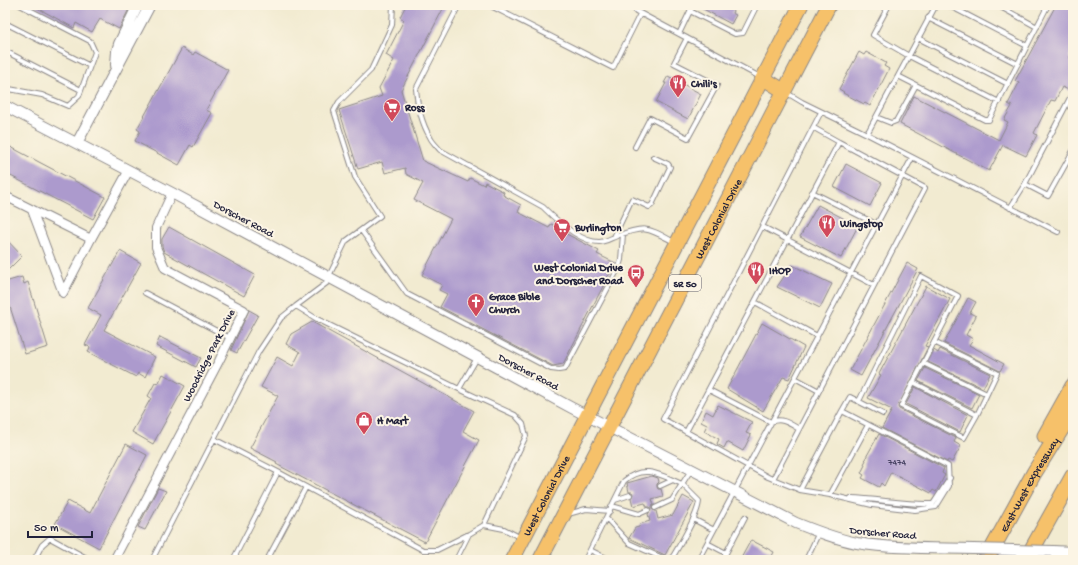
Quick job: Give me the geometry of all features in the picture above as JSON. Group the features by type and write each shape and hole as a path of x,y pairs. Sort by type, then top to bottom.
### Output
{"highway":[{"name":"West Colonial Drive","path":"512,560 801,5"},
{"name":"West Colonial Drive","path":"540,560 830,5"},
{"path":"762,78 784,92"},
{"path":"1034,473 1036,454 1073,386"},
{"name":"East-West Expressway","path":"986,560 1034,473 1073,410"},
{"path":"1026,560 1073,476"}],"street":[{"path":"116,69 119,44 138,5"},
{"path":"77,143 150,5"},
{"name":"Dorscher Road","path":"5,106 172,192 609,427 796,523 839,539 872,545 1073,552"},
{"path":"32,210 63,293 129,170"},
{"name":"Woodridge Park Drive","path":"114,560 244,310 165,268 156,247 156,228 172,192"},
{"path":"5,196 91,239"}],"lane":[{"path":"5,84 9,89 42,95 68,106 79,96 95,52 90,41 20,5"},
{"path":"152,560 259,351 281,318 330,278 346,241 380,216 355,177 334,111 339,102 372,70 392,25 393,5"},
{"path":"459,5 416,89 417,99 430,138 440,150 543,206 557,220 590,241 601,242 641,229 652,230 676,244"},
{"path":"489,5 613,68 640,14"},
{"path":"635,5 634,8 640,14 762,78"},
{"path":"679,34 693,5"},
{"path":"889,5 873,35 909,56 999,102"},
{"path":"868,134 936,5"},
{"path":"948,5 1027,46"},
{"path":"997,5 1037,27"},
{"path":"898,76 985,120 989,120 1048,5"},
{"path":"690,11 735,34 743,32 756,6"},
{"path":"928,18 1018,64"},
{"path":"5,23 90,66"},
{"path":"635,147 650,118 688,138 717,85 674,63 687,38"},
{"path":"918,38 1008,84"},
{"path":"5,52 81,90"},
{"path":"876,117 891,124 896,121 916,85"},
{"path":"784,92 1058,232"},
{"path":"1010,208 1025,184 1071,96 1073,96"},
{"path":"821,112 763,227 662,419 773,479 800,490 841,498 869,499 915,505 933,504 950,478 948,466 842,411"},
{"path":"773,479 925,188 814,128"},
{"path":"686,432 839,142"},
{"path":"1025,184 1048,196 1073,152"},
{"path":"614,237 632,199 649,207 652,205 670,167 668,164 653,157"},
{"path":"698,560 912,158"},
{"path":"812,192 876,224"},
{"path":"763,227 874,285"},
{"path":"361,230 407,294 551,369 559,370 565,369 619,268 621,260 622,234"},
{"path":"859,401 921,276 958,296 900,406 964,438 997,373 934,342"},
{"path":"145,293 230,338"},
{"path":"755,302 817,336"},
{"path":"214,439 423,550 437,550 484,525 526,436 523,424 515,415 459,389 296,306"},
{"path":"459,389 477,357"},
{"path":"923,363 987,394"},
{"path":"795,378 819,391"},
{"path":"913,382 977,415"},
{"path":"709,390 771,422 777,420 784,421 799,429"},
{"path":"800,490 850,397 883,414"},
{"path":"830,495 868,425"},
{"path":"655,508 672,500 691,469"},
{"path":"233,560 278,472"},
{"path":"585,560 624,481 631,475 650,472 658,473 682,484 699,501 699,506 674,559 667,560 630,543 606,518"},
{"path":"660,486 673,480"},
{"path":"267,560 306,487"},
{"path":"615,500 630,495"},
{"path":"612,506 639,514 648,510"},
{"path":"562,517 586,509 610,511"},
{"path":"723,560 745,517"},
{"path":"693,519 714,530"},
{"path":"484,525 504,529 523,539"},
{"path":"806,560 819,532"},
{"path":"456,560 469,534"},
{"path":"34,560 42,545 50,538 90,560"},
{"path":"706,543 726,554"},
{"path":"590,550 610,560"}],"building":[{"path":"32,5 131,5 119,29 100,19 92,32 76,23 74,28"},
{"path":"406,5 445,5 401,90 423,161 468,182 470,178 484,185 485,182 504,192 503,195 521,205 518,212 549,228 551,224 558,227 557,229 599,251 597,254 615,263 563,364 553,366 440,307 447,294 439,290 442,285 422,275 451,219 414,200 423,183 406,174 405,168 385,173 382,162 358,169 339,110 382,96 379,88 394,60 386,55 404,20 400,17"},
{"path":"696,5 736,5 732,13 736,15 731,24"},
{"path":"1056,5 1073,5 1073,49 1069,57 1073,59 1073,92 1062,87 1055,101 1051,100 1034,133 1037,135 1026,156 1003,145 989,171 900,124 914,96 999,140 1008,122 1004,120 1012,106 1008,104 1019,83 1015,81"},
{"path":"182,48 193,55 195,52 228,70 206,110 212,113 193,147 190,145 179,165 135,141 140,131 137,129"},
{"path":"859,52 864,55 866,52 886,63 884,66 889,69 870,106 843,93 844,92 839,89"},
{"name":"Chili's","path":"668,76 701,94 688,119 656,102"},
{"path":"5,144 105,197 93,219 5,173"},
{"path":"846,164 882,183 870,206 834,187"},
{"path":"818,205 858,226 841,258 800,237"},
{"path":"169,227 255,275 244,296 164,252 162,239"},
{"path":"5,238 22,256 5,273"},
{"path":"120,251 141,263 104,330 155,357 145,377 138,373 136,377 88,352 90,347 85,345 101,315 88,308"},
{"path":"907,263 918,269 861,376 850,370"},
{"path":"792,265 832,284 820,308 777,287"},
{"path":"22,277 24,284 28,282 48,347 25,354 5,291 5,282"},
{"path":"926,286 950,299 925,346 928,347 898,407 899,409 956,438 954,442 961,446 952,462 948,460 947,462 882,428 892,410 868,398 881,375 879,374"},
{"path":"968,298 976,302 970,313 976,316 966,335 973,339 969,345 1004,364 1000,371 944,343"},
{"path":"249,310 258,315 237,353 231,350"},
{"name":"H Mart","path":"312,322 474,411 463,431 479,440 425,542 276,464 277,462 250,448 278,396 261,387 277,357 293,366 300,352 286,344 291,334"},
{"path":"762,323 804,347 789,379 783,377 763,411 727,389"},
{"path":"160,337 201,358 196,367 156,346"},
{"path":"940,349 990,374 983,388 928,362 934,350 938,353"},
{"path":"925,368 979,394 972,408 918,381"},
{"path":"163,374 185,386 153,444 132,432 151,398 148,396 155,383 158,384"},
{"path":"915,387 968,415 960,432 906,404"},
{"path":"718,405 752,422 746,433 751,435 743,451 727,442 724,448 717,444 719,439 704,431 707,425 701,422 706,411 713,415"},
{"path":"879,434 944,468 942,473 945,475 936,492 933,490 931,493 891,472 884,486 881,483 879,487 862,478 864,475 861,473 865,465 865,459"},
{"path":"126,444 147,455 99,548 55,524 68,501 90,513"},
{"path":"652,476 658,478 659,482 657,487 658,489 661,489 663,496 652,499 654,505 652,506 652,509 656,511 658,519 673,515 683,496 694,502 665,555 629,538 635,528 639,527 640,524 650,521 648,514 651,510 645,503 633,506 631,498 633,494 632,492 629,492 627,483"},
{"path":"158,488 166,491 145,530 138,527"},
{"path":"751,540 774,552 770,560 740,560"}],"place":[{"name":"Chili's","path":"678,98"},
{"name":"Ross","path":"392,122"},
{"name":"Wingstop","path":"827,238"},
{"name":"Burlington","path":"562,242"},
{"name":"IHOP","path":"756,285"},
{"name":"West Colonial Drive and Dorscher Road","path":"636,288"},
{"name":"Grace Bible Church","path":"476,317"},
{"name":"H Mart","path":"364,435"}]}
